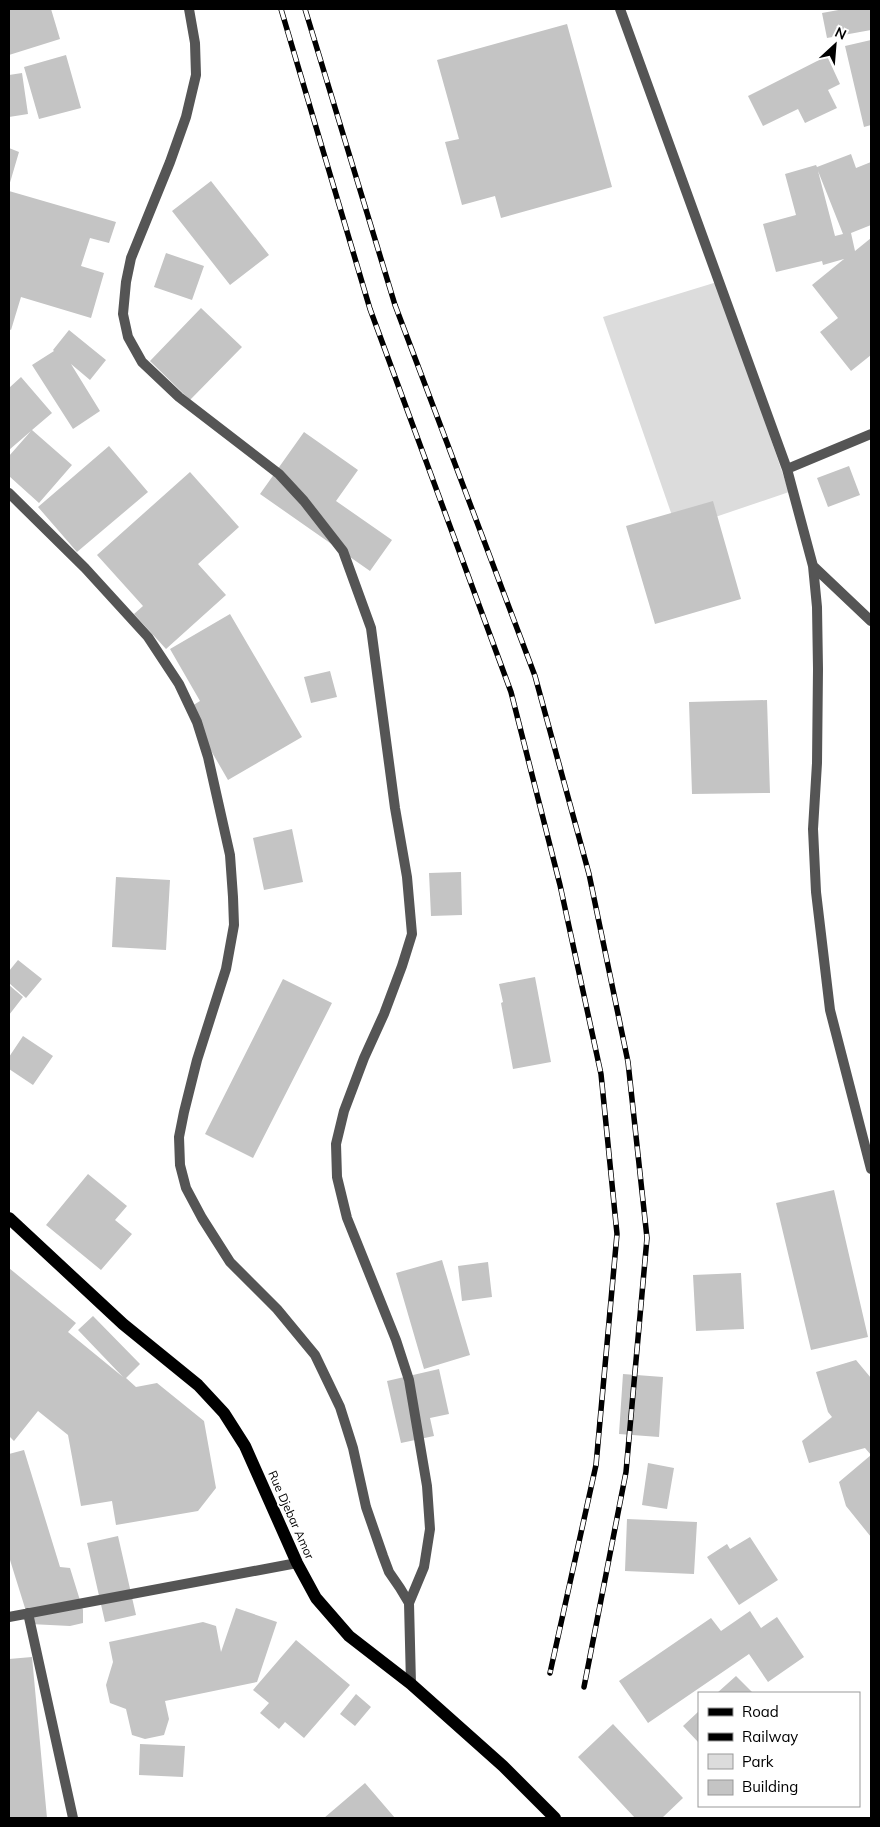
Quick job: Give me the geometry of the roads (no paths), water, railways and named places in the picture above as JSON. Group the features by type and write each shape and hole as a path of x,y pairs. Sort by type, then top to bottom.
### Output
{"main road":[{"name":"Rue Djebar Amor","path":"9,1218 124,1324 198,1385 224,1413 244,1446 297,1563 316,1598 349,1636 411,1684 503,1766 555,1818"}],"street":[{"path":"189,9 195,43 196,75 186,117 131,258 126,282 123,314 128,337 142,362 178,397 279,474 304,501 343,551 371,628 395,808 407,877 412,934 387,1006 364,1058 344,1112 336,1144 337,1177 347,1218 396,1340 409,1380 427,1486 430,1529 424,1567 409,1603 411,1684"},
{"path":"620,9 787,469 814,566 818,669 817,764 813,829 816,892 830,1010 871,1169"},
{"path":"787,469 871,434"},
{"path":"9,492 85,568 148,637 179,684 197,722 208,757 230,855 234,897 234,925 226,969 197,1060 184,1112 180,1137 180,1165 186,1188 202,1218 230,1262 277,1310 315,1355 340,1407 353,1448 366,1507 389,1572 409,1603"},
{"path":"814,566 871,621"},
{"path":"9,1617 297,1563"},
{"path":"28,1613 73,1818"}],"railway":[{"path":"281,9 370,309 511,692 560,885 601,1074 617,1234 596,1465 550,1673"},
{"path":"305,9 395,305 535,676 589,874 628,1062 647,1238 626,1472 584,1687"}]}
